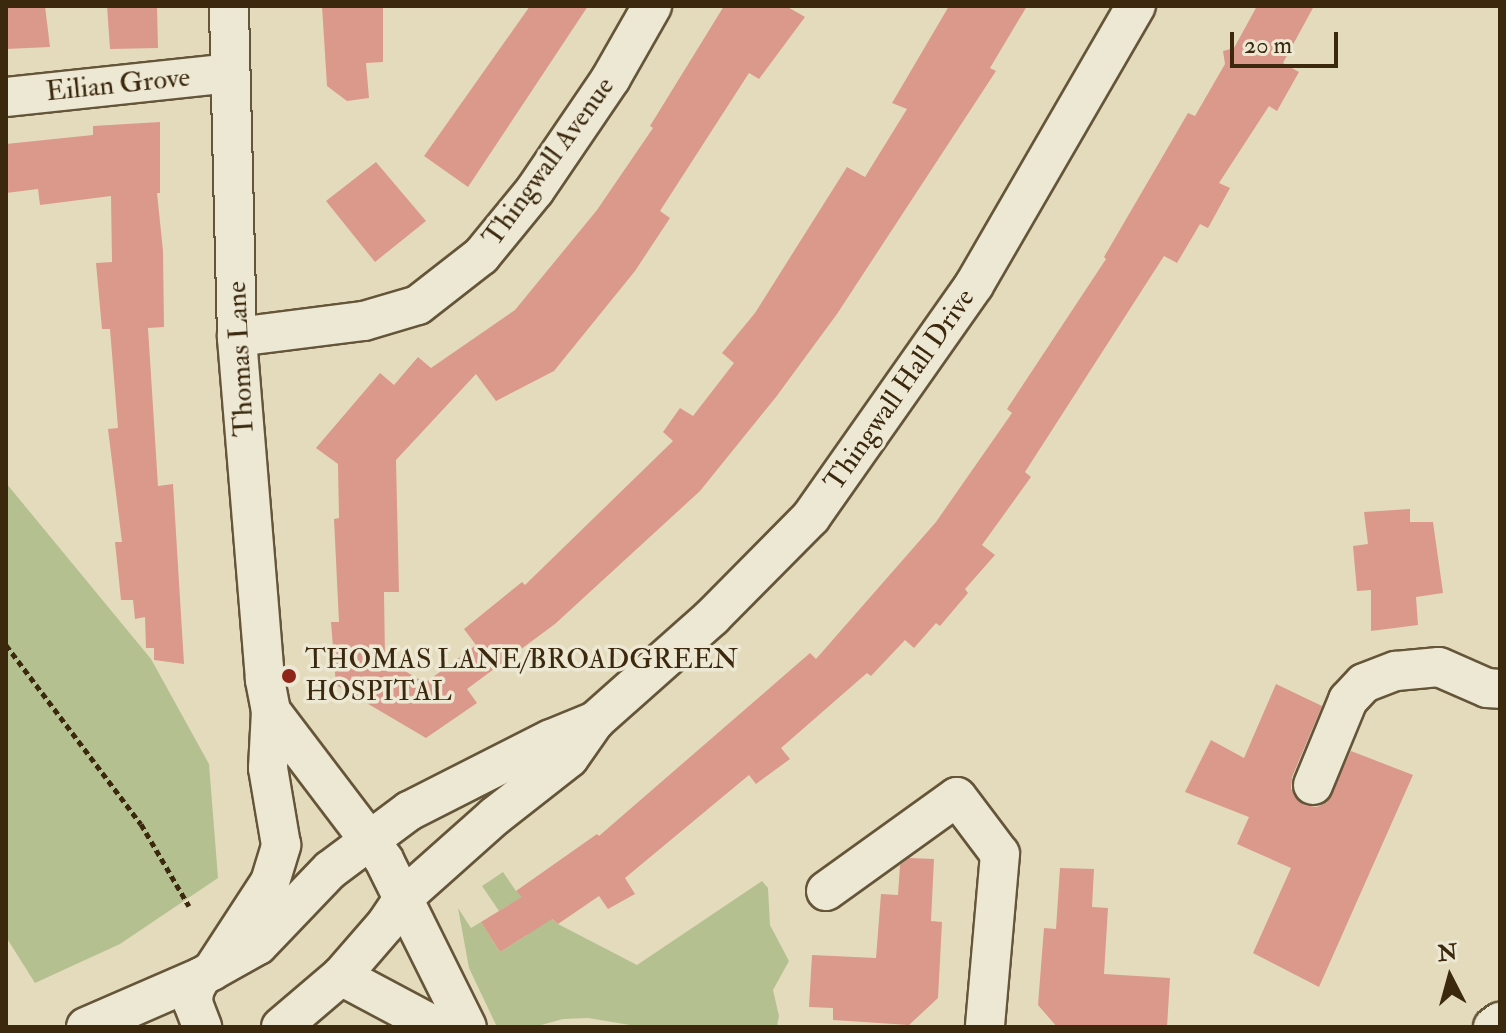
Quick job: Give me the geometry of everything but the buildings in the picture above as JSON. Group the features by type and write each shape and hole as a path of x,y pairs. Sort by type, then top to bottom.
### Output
{"street":[{"name":"Thomas Lane","path":"202,1027 193,1003 194,991 253,911 279,857 280,833 268,768 271,711 265,679 237,337 229,6"},
{"name":"Thingwall Avenue","path":"237,337 364,321 418,305 481,256 535,190 611,78 652,6"},
{"name":"Thingwall Hall Drive","path":"281,1027 326,998 404,897 495,816 569,758 595,721 712,617 811,517 974,285 1136,6"},
{"name":"Eilian Grove","path":"6,97 230,73"},
{"path":"1313,785 1348,700 1364,683 1396,671 1439,667 1487,688 1500,689"},
{"name":"Thomas Lane","path":"271,711 368,838 404,897 467,1027"},
{"name":"Thingwall Hall Drive","path":"86,1027 206,974 258,945 330,870 368,838 433,798 551,739 595,721"},
{"path":"826,891 957,797 1000,854 985,1027"},
{"path":"326,998 437,1027"},
{"path":"1493,1027 1500,1022"}],"path":[{"path":"6,645 141,824 189,906"}],"green space":[{"path":"6,483 151,659 209,764 218,878 120,944 35,983 6,937"},
{"path":"503,872 516,891 558,924 637,965 762,881 768,888 770,925 789,961 773,990 779,1016 777,1026 642,1027 588,1018 563,1019 534,1027 497,1027 469,968 458,908 471,928 481,922 500,952 527,935 509,905 499,911 482,886"}],"place":[{"name":"THOMAS LANE/BROADGREEN HOSPITAL","path":"289,676"}]}
